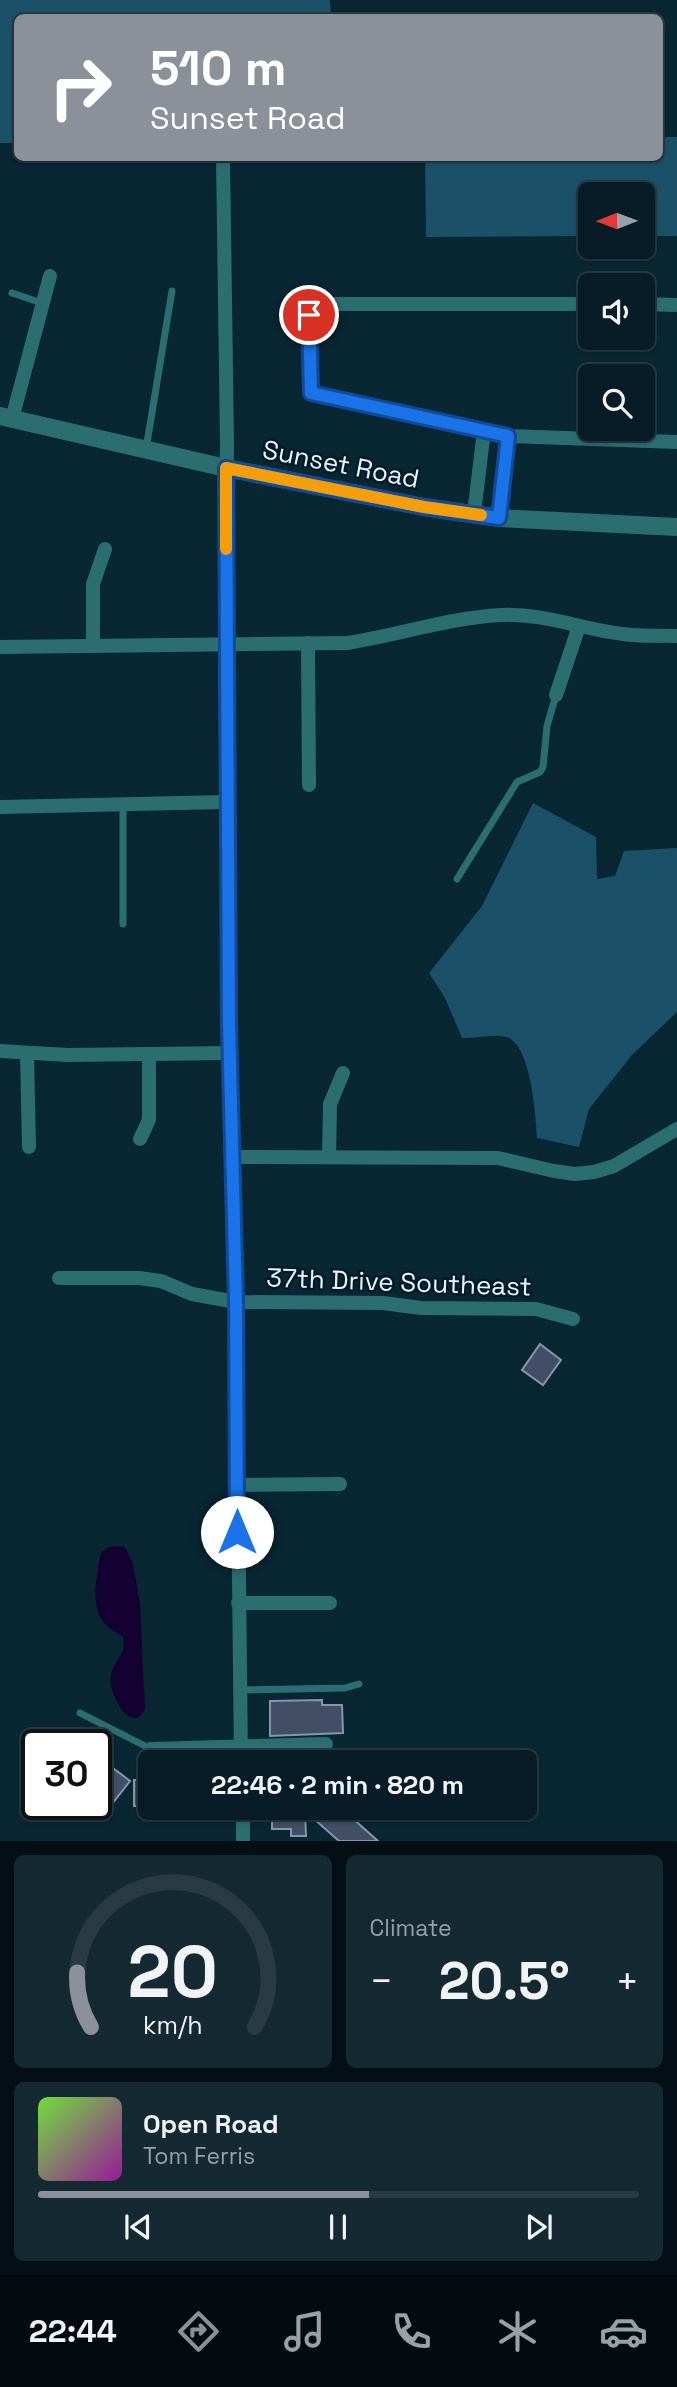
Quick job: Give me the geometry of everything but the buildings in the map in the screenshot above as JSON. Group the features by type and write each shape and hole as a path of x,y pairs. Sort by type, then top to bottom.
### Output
{"street":[{"path":"223,161 226,802 241,1750"},
{"path":"6,418 50,276"},
{"path":"578,304 322,304 309,315 311,393 508,436 677,442"},
{"path":"655,304 677,305"},
{"name":"Sunset Road","path":"6,418 226,468 424,507 499,518 677,527"},
{"path":"474,514 484,430"},
{"path":"499,518 508,436"},
{"path":"93,645 93,584 105,549"},
{"path":"0,646 347,643 426,625 503,615 544,617 625,635 677,636"},
{"path":"556,695 579,626"},
{"path":"308,643 309,785"},
{"path":"0,807 226,802"},
{"path":"0,1052 229,1053"},
{"path":"27,1054 29,1147"},
{"path":"140,1139 149,1120 149,1054"},
{"path":"329,1157 330,1104 343,1073"},
{"path":"233,1157 498,1158 575,1174 614,1166 676,1132"},
{"name":"37th Drive Southeast","path":"59,1278 139,1278 161,1281 192,1294 236,1302 383,1303 421,1308 536,1309 573,1319"},
{"path":"237,1485 340,1485"},
{"path":"238,1603 330,1603"},
{"path":"151,1749 326,1744"},
{"path":"243,1820 243,1841"}],"lane":[{"path":"146,449 172,292"},
{"path":"12,293 43,303"},
{"path":"457,879 517,782 540,772 543,767 547,726 556,695"},
{"path":"122,804 123,924"},
{"path":"240,1690 345,1688 359,1684"},
{"path":"80,1713 151,1749"}],"shaded area":[{"path":"0,0 330,0 331,14 14,14 14,143 0,143"},
{"path":"663,137 677,137 677,236 655,236 655,182 578,182 578,236 426,237 425,161 663,161"},
{"path":"533,803 596,837 597,879 615,876 624,851 677,848 677,1012 632,1055 589,1109 579,1147 537,1138 530,1082 521,1052 514,1042 506,1037 462,1038 445,998 429,973 482,906"},
{"path":"109,1547 125,1547 133,1564 140,1604 145,1710 138,1718 128,1716 124,1712 112,1690 112,1672 122,1652 123,1637 105,1624 97,1608 96,1580 101,1553"}],"slow traffic":[{"path":"226,549 226,468 424,507 481,515"}],"route":[{"path":"237,1532 236,1302 229,1025 226,468 424,507 499,518 508,436 311,393 309,315"}]}
